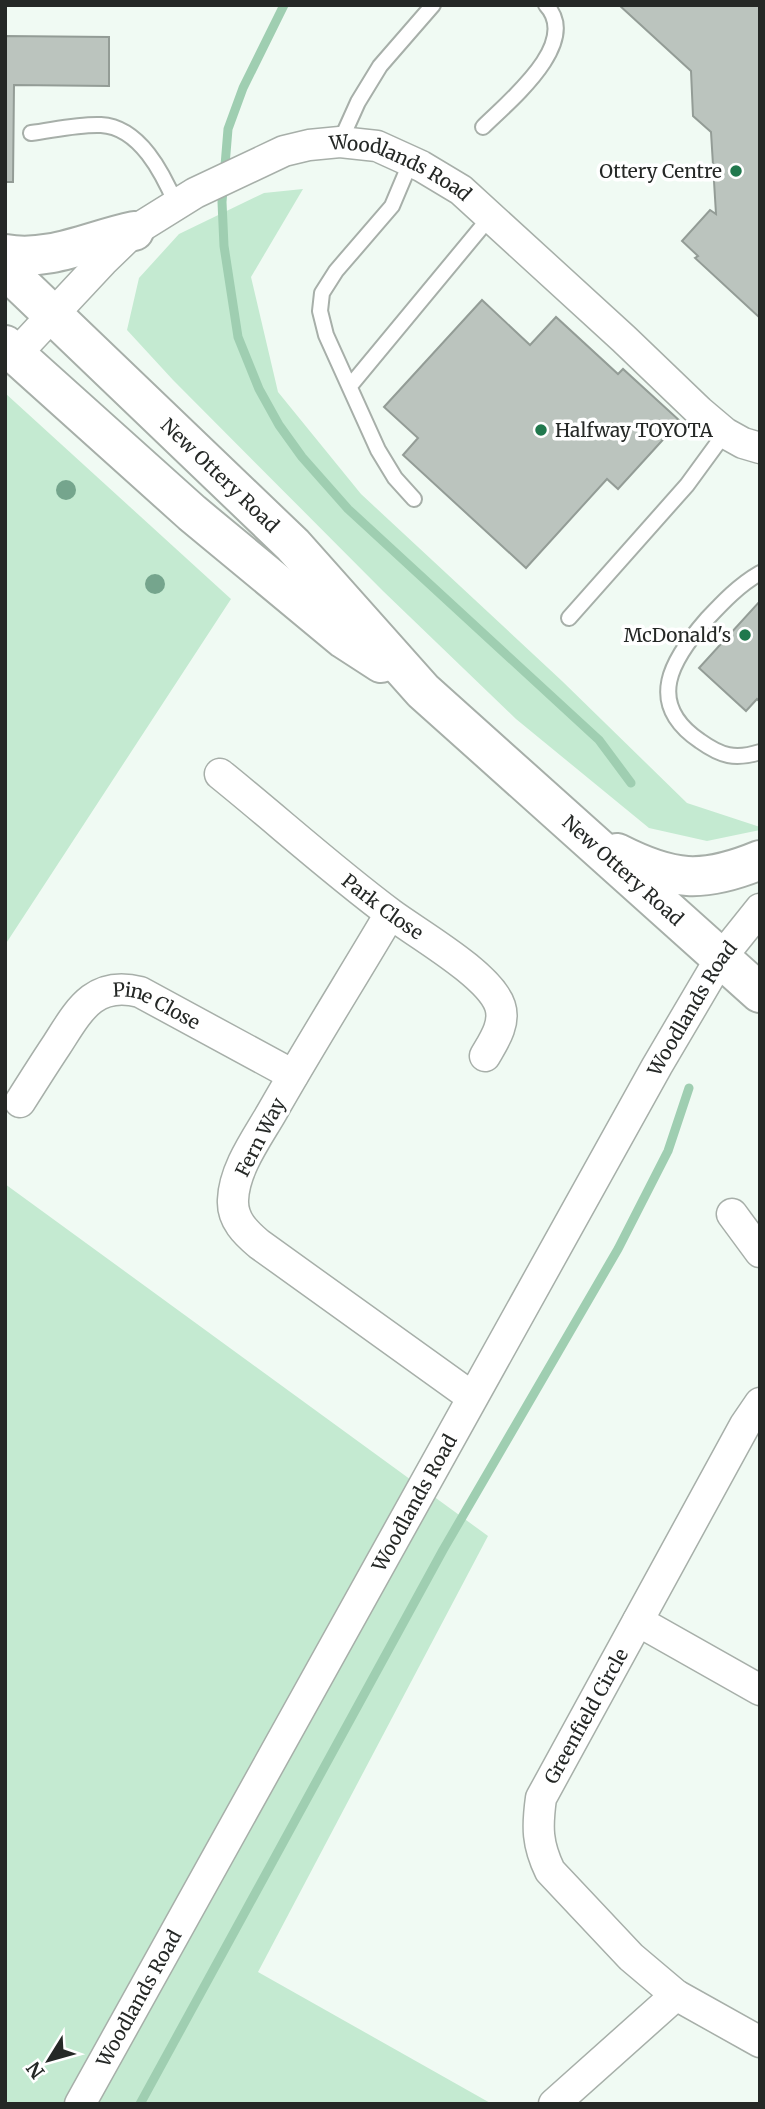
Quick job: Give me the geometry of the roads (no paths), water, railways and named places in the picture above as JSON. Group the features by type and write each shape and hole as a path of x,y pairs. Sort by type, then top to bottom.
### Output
{"main road":[{"path":"5,254 29,257 54,253 103,237 134,231"},
{"name":"New Ottery Road","path":"5,269 293,545 424,691 760,993"},
{"name":"New Ottery Road","path":"11,349 191,513 344,639 424,691"},
{"path":"584,836 646,866 668,874 688,877 726,873 760,860"}],"street":[{"name":"Woodlands Road","path":"11,349 52,315 134,231 186,199 284,151 340,142 377,146 411,161 461,190 624,339 678,394 725,433 743,443 760,447"},
{"name":"Park Close","path":"220,774 390,914 459,963 492,992 500,1004 501,1013 499,1031 485,1056"},
{"name":"Woodlands Road","path":"80,2104 657,1066 720,958 760,909"},
{"name":"Fern Way","path":"390,914 246,1157 233,1200 236,1219 245,1232 259,1244 472,1397"},
{"name":"Pine Close","path":"20,1102 80,1007 114,989 127,988 140,992 293,1075"},
{"path":"732,1214 760,1252"},
{"name":"Greenfield Circle","path":"760,1403 745,1425 541,1798 537,1828 542,1854 550,1871 631,1957 676,1995 760,2042"},
{"path":"638,1621 760,1689"},
{"path":"554,2104 676,1995"}],"lane":[{"path":"340,142 358,103 380,66 433,5"},
{"path":"483,127 524,86 552,50 556,29 553,12 546,5"},
{"path":"31,133 102,125 121,129 145,151 186,199"},
{"path":"411,161 392,206 336,271 323,293 320,310 326,335 383,459 395,478 414,499"},
{"path":"350,386 490,217"},
{"path":"569,618 687,485 725,433"},
{"path":"760,573 744,582 728,597 690,639 671,669 668,696 674,717 692,736 717,753 744,757 760,752"}],"waterway":[{"path":"284,5 243,88 228,129 222,202 224,246 238,337 259,389 279,425 302,457 348,509 599,740 631,783"},
{"path":"140,2104 443,1550 618,1249 668,1151 689,1088"}],"place":[{"name":"Ottery Centre","path":"736,171"},
{"name":"Halfway TOYOTA","path":"541,430"},
{"name":"McDonald's","path":"745,635"}]}
